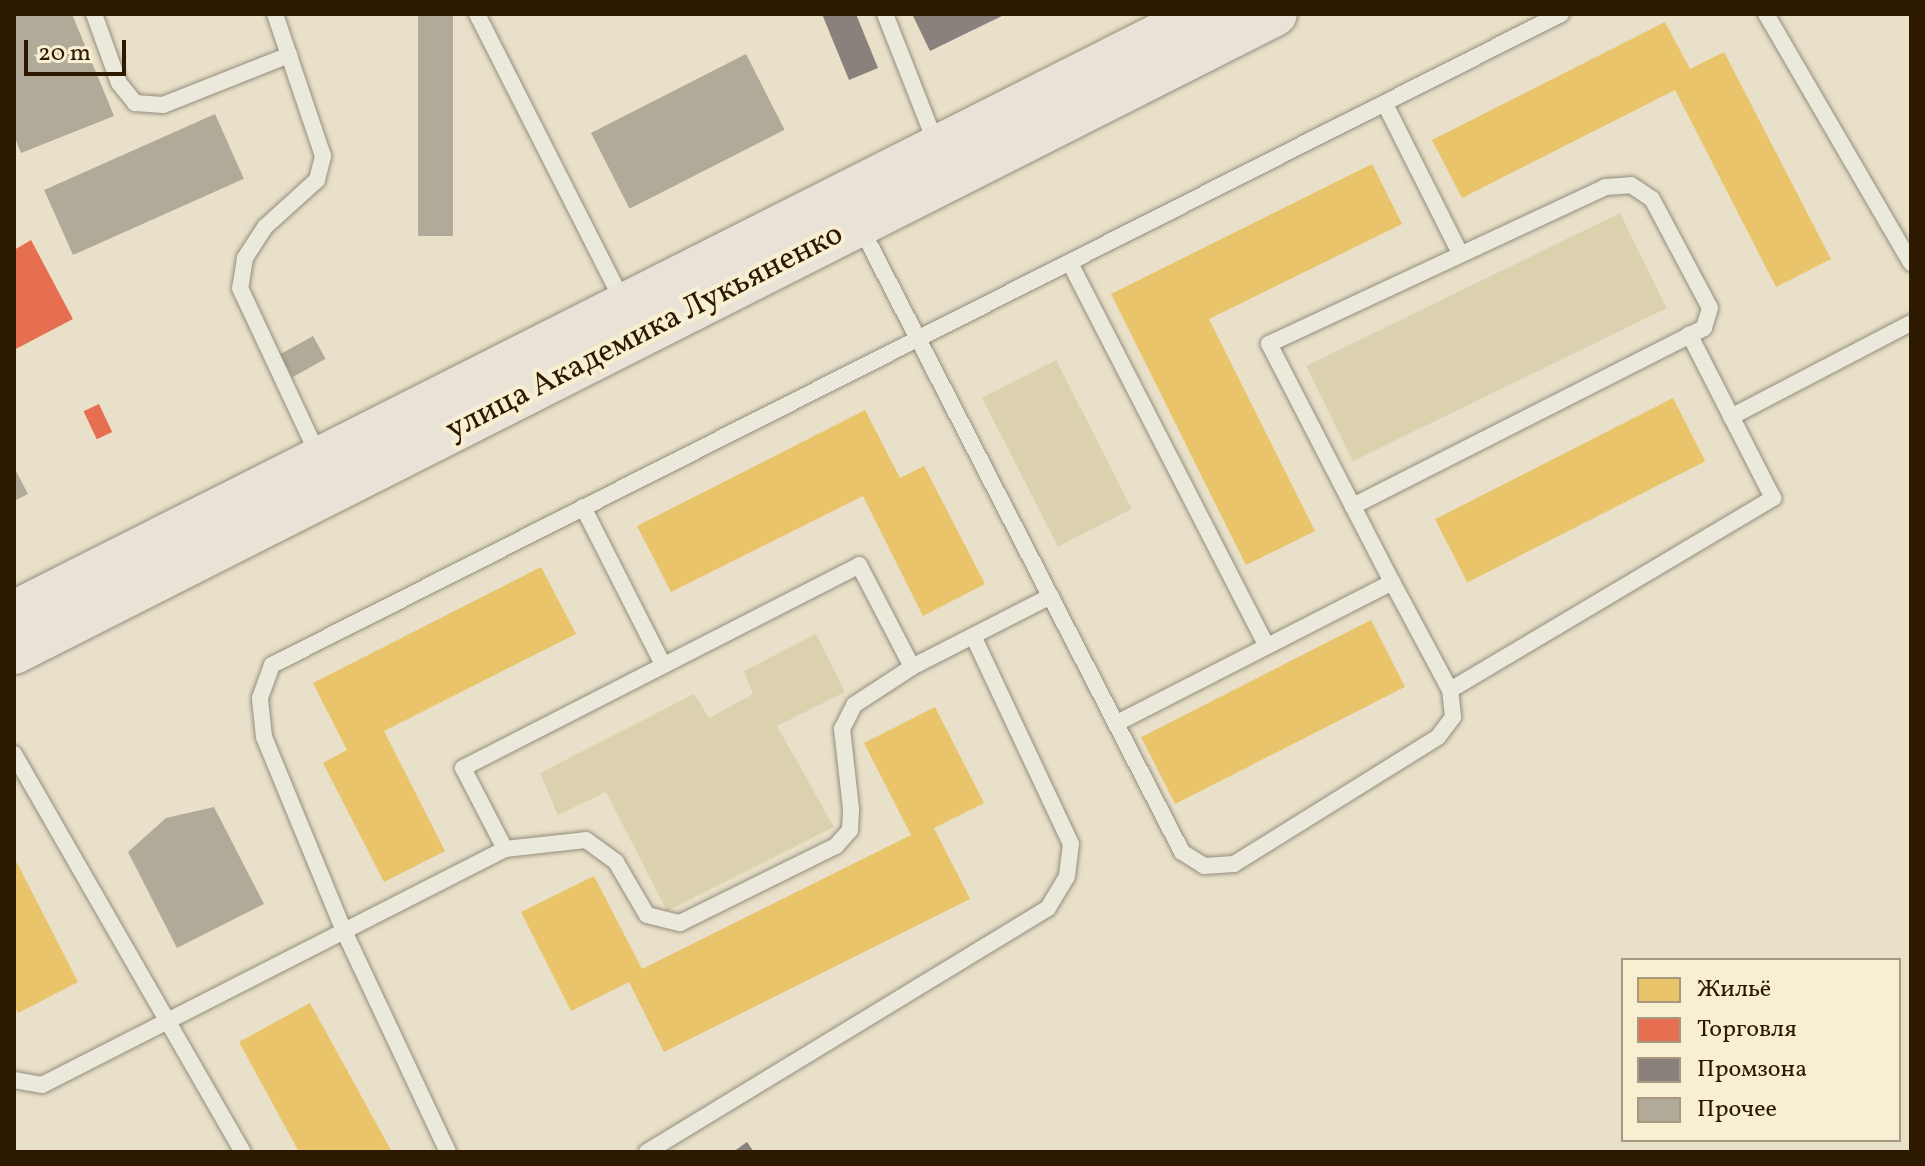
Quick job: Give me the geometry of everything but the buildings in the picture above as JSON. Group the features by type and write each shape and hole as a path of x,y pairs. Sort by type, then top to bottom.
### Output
{"highway":[{"name":"улица Академика Лукьяненко","path":"14,613 1202,14"},
{"name":"улица Академика Лукьяненко","path":"14,652 1275,14"}],"lane":[{"path":"94,14 119,83 135,103 163,105 289,55"},
{"path":"275,14 323,156 299,202 265,227 245,258 240,288 320,459"},
{"path":"477,14 625,305"},
{"path":"885,14 937,148"},
{"path":"448,1152 344,931 264,737 260,698 272,665 583,507 920,343 1561,14"},
{"path":"1766,14 1911,263"},
{"path":"1385,104 1460,253"},
{"path":"859,225 1182,852 1204,866 1234,864 1438,737 1453,717 1450,690 1392,582 1269,344 1605,187 1631,185 1652,199 1710,308 1704,328 1353,506"},
{"path":"1071,265 1267,646"},
{"path":"1731,417 1911,323"},
{"path":"1450,690 1773,498 1689,334"},
{"path":"583,507 663,665"},
{"path":"505,849 463,768 859,565 912,667"},
{"path":"1117,723 1392,582"},
{"path":"14,1080 42,1085 505,849 586,840 610,856 647,915 680,923 836,846 850,830 851,809 842,729 854,705 912,667 1051,596"},
{"path":"647,1152 1048,908 1067,876 1071,844 973,636"},
{"path":"14,754 165,1022 243,1152"}],"shaded area":[{"path":"1620,213 1666,308 1353,461 1306,366"},
{"path":"1056,360 1132,509 1058,546 982,398"},
{"path":"816,634 845,692 777,726 834,827 667,911 606,792 558,815 540,773 694,694 709,718 753,694 744,671"}]}
